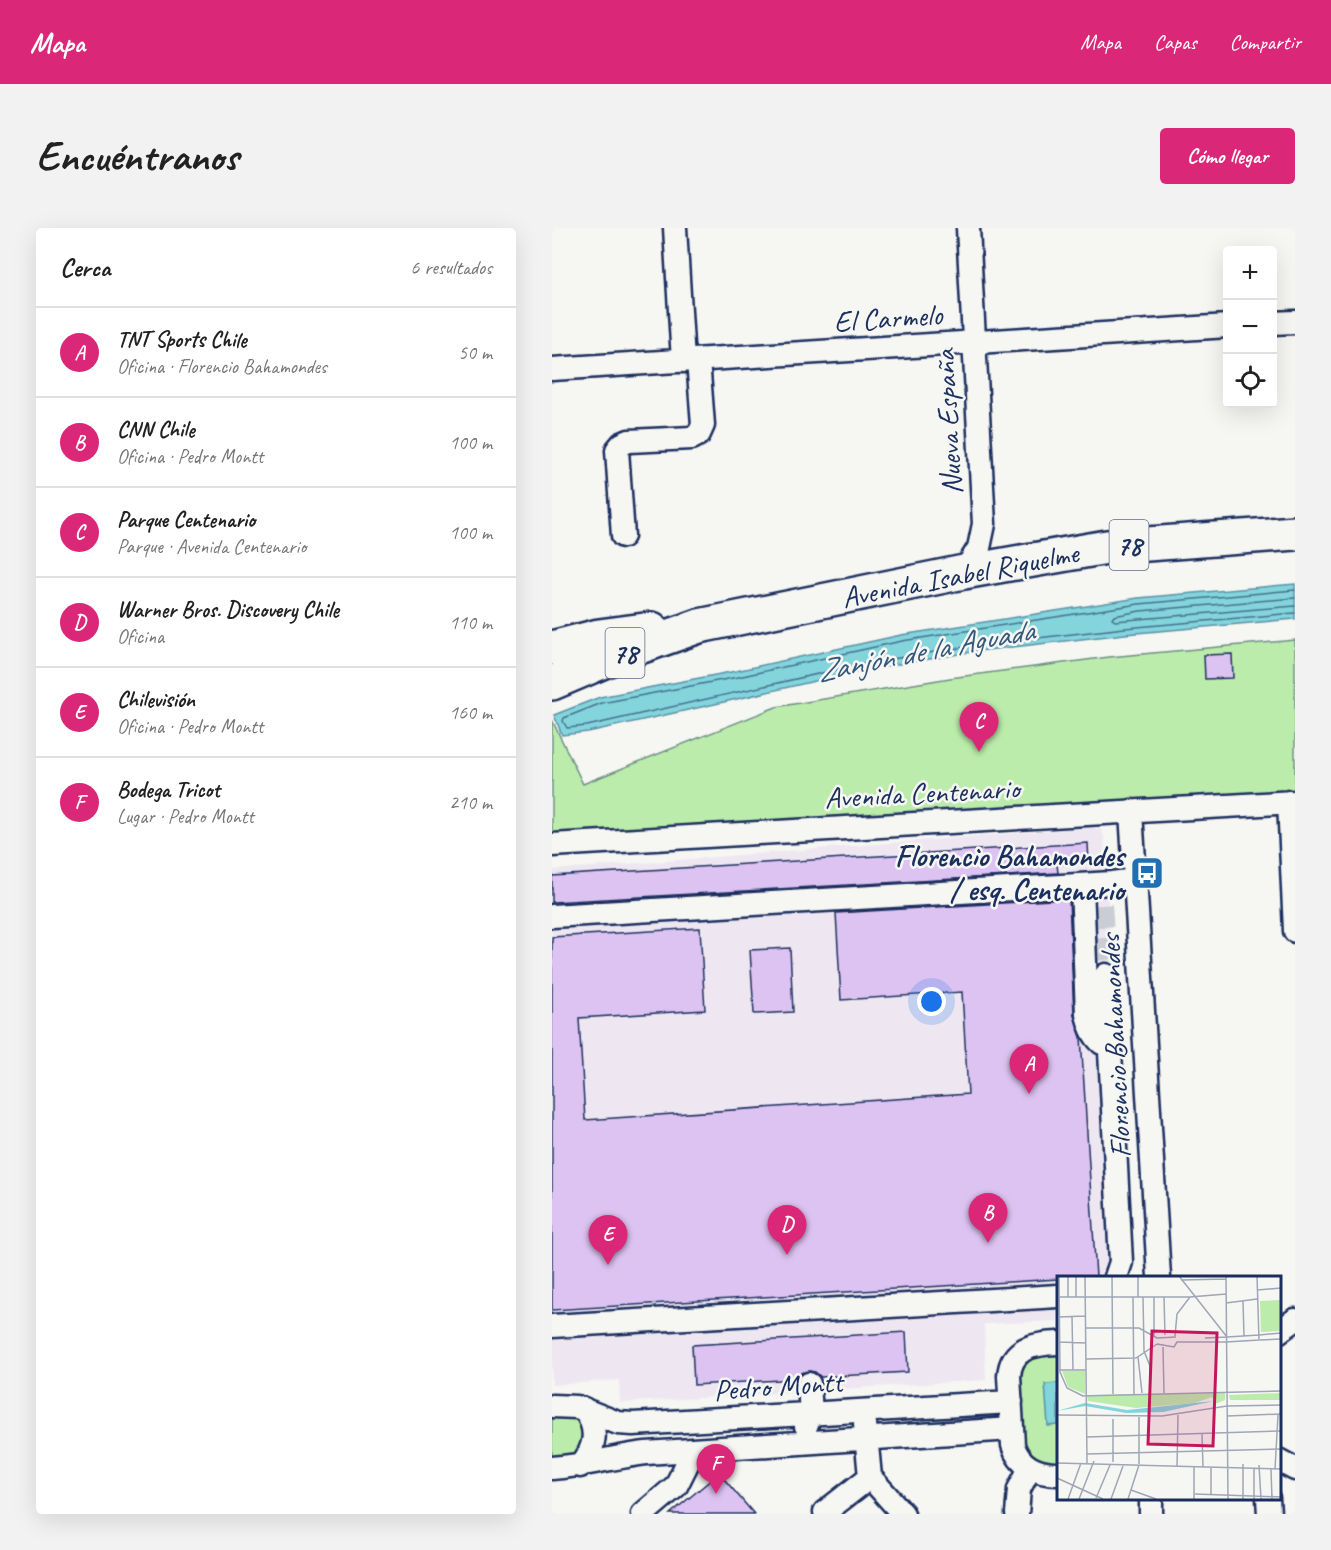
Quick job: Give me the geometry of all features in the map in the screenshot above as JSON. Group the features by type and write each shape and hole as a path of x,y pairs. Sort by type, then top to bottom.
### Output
{"highway":[{"name":"Avenida Isabel Riquelme","path":"552,648 607,634 699,626 964,572 1107,547 1295,533"},
{"name":"Avenida Isabel Riquelme","path":"552,683 625,652 699,626"}],"street":[{"path":"622,536 617,450 629,441 692,438 699,434 703,426 691,361 675,228"},
{"name":"Nueva España","path":"964,572 979,548 984,524 968,228"},
{"path":"1277,323 1295,322"},
{"name":"El Carmelo","path":"552,369 1223,326"},
{"path":"1292,802 1295,931"},
{"name":"Avenida Centenario","path":"552,846 1292,802"},
{"name":"Florencio Bahamondes","path":"1131,811 1159,1276"},
{"path":"552,916 1135,880"},
{"path":"1082,885 1087,1014 1090,1029 1097,1039 1102,1043 1109,1043"},
{"path":"1106,975 1121,1262 1116,1276"},
{"path":"552,1326 1057,1296"},
{"path":"1280,1331 1295,1320"},
{"path":"1057,1343 1029,1346 1015,1357 1010,1367 1015,1453 1022,1463 1030,1468 1057,1474"},
{"path":"791,1444 803,1432 811,1414 809,1384"},
{"name":"Pedro Montt","path":"552,1406 584,1409 625,1424 1011,1401"},
{"path":"580,1466 589,1456 594,1438 592,1422 584,1409"},
{"path":"864,1410 870,1477 903,1514"},
{"name":"Pedro Montt","path":"552,1468 580,1466 624,1455 1012,1430"},
{"path":"643,1514 676,1486 694,1450"},
{"path":"1280,1461 1295,1469"},
{"path":"1017,1514 1019,1489 1030,1468"},
{"path":"825,1512 870,1477"}],"shaded area":[{"path":"1092,827 1102,830 1131,1276 1057,1276 1057,1321 984,1324 986,1380 620,1403 619,1380 552,1385 552,870"}],"green space":[{"path":"1295,640 1295,791 552,833 552,720 583,784 776,707 950,678 1109,657"},
{"path":"1057,1351 1057,1465 1039,1463 1024,1453 1019,1370 1029,1358"},
{"path":"552,1413 582,1417 587,1438 575,1457 552,1459"}],"water":[{"name":"Zanjón de la Aguada","path":"1295,584 1295,619 1125,634 978,651 863,670 588,732 562,735 554,715 600,697 736,671 901,635 1138,598"},
{"path":"1057,1383 1057,1425 1048,1426 1045,1384"}],"building":[{"path":"1232,654 1233,678 1205,679 1204,655"},
{"path":"1088,843 1089,863 1057,864 1058,873 552,902 552,876"},
{"path":"1069,899 1074,1015 1081,1037 1096,1276 1057,1276 1057,1279 552,1310 552,937 700,928 705,1010 579,1018 585,1120 968,1094 962,992 841,1000 836,913"},
{"path":"790,948 793,1012 754,1014 750,950"},
{"path":"906,1332 908,1372 821,1377 809,1371 801,1373 797,1379 694,1385 692,1345"},
{"path":"719,1473 754,1514 670,1514"}],"tunnel":[{"path":"1101,905 1106,975"}],"place":[{"name":"Parque Centenario","path":"979,752"},
{"name":"Florencio Bahamondes / esq. Centenario","path":"1147,873"},
{"name":"TNT Sports Chile","path":"1029,1094"},
{"name":"CNN Chile","path":"988,1243"},
{"name":"Warner Bros. Discovery Chile","path":"787,1255"},
{"name":"Chilevisión","path":"608,1265"},
{"name":"Bodega Tricot","path":"716,1494"}]}
